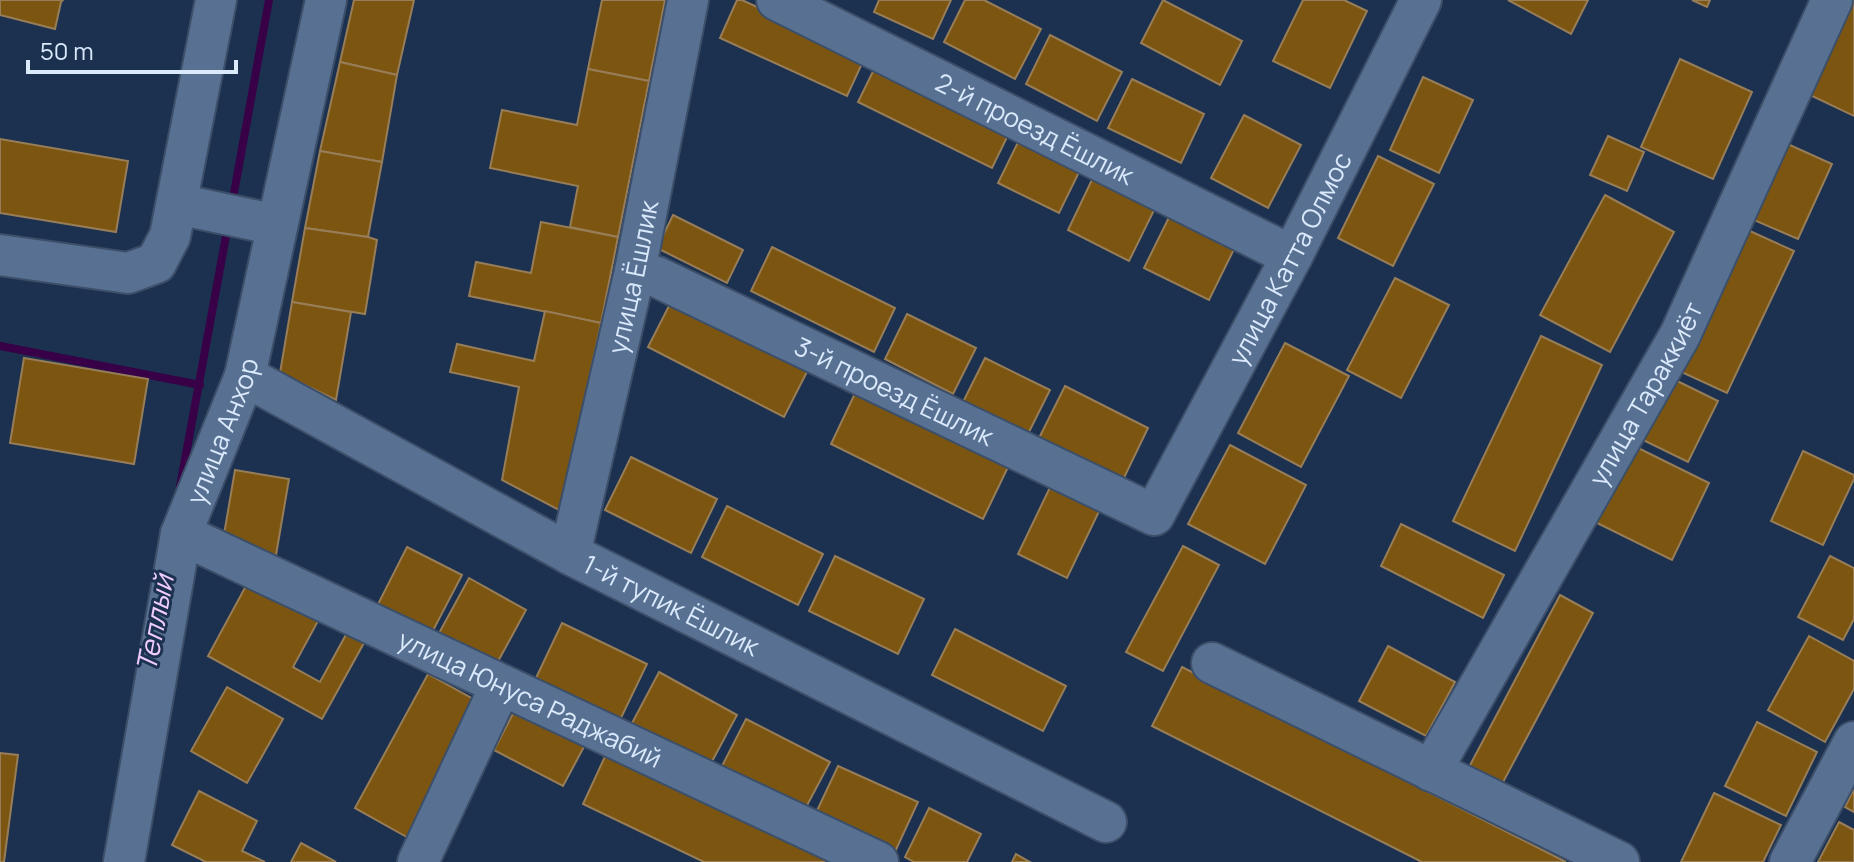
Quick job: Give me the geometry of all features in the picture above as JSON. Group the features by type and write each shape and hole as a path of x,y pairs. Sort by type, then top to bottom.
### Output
{"street":[{"path":"0,255 128,273 156,263 190,206 216,0"},
{"name":"улица Анхор","path":"124,862 181,534 245,376 267,222 326,0"},
{"name":"улица Ёшлик","path":"570,554 635,271 688,0"},
{"name":"2-й проезд Ёшлик","path":"777,0 1292,256"},
{"name":"улица Катта Олмос","path":"1154,515 1292,256 1421,0"},
{"name":"улица Тараккиёт","path":"1431,771 1680,335 1832,0"},
{"path":"190,206 267,222"},
{"name":"3-й проезд Ёшлик","path":"635,271 657,277 1154,515"},
{"name":"1-й тупик Ёшлик","path":"245,376 570,554 1106,822"},
{"name":"улица Юнуса Раджабий","path":"181,534 878,862"},
{"path":"1212,663 1619,862"},
{"path":"418,862 501,685"},
{"path":"1790,862 1854,742"}],"building":[{"path":"0,0 63,0 55,29 0,15"},
{"path":"354,0 414,0 397,75 340,62"},
{"path":"602,0 665,0 649,81 588,69"},
{"path":"737,0 865,57 847,96 720,38"},
{"path":"879,0 951,0 933,39 874,12"},
{"path":"965,0 984,0 1041,29 1015,79 944,42"},
{"path":"1163,0 1242,41 1220,85 1141,43"},
{"path":"1303,0 1344,0 1367,11 1330,88 1273,61"},
{"path":"1508,0 1588,0 1571,34"},
{"path":"1692,0 1710,0 1707,7"},
{"path":"1854,1 1854,116 1808,94"},
{"path":"1050,35 1122,72 1097,121 1026,84"},
{"path":"879,59 1013,125 992,168 858,102"},
{"path":"1680,59 1752,92 1713,179 1641,147"},
{"path":"340,62 397,75 382,162 320,151"},
{"path":"588,69 649,81 618,237 570,227 578,186 490,168 502,110 577,125"},
{"path":"1423,77 1473,100 1439,173 1390,150"},
{"path":"1132,79 1204,114 1181,163 1108,128"},
{"path":"1244,115 1301,145 1268,208 1211,178"},
{"path":"1023,132 1084,162 1059,213 998,183"},
{"path":"1608,136 1644,152 1627,191 1590,175"},
{"path":"0,139 128,161 116,232 0,213"},
{"path":"1781,141 1832,164 1798,239 1747,217"},
{"path":"320,151 382,162 368,237 305,228"},
{"path":"1378,156 1434,184 1393,266 1338,238"},
{"path":"1098,167 1160,198 1129,261 1068,230"},
{"path":"1605,195 1674,232 1610,352 1540,315"},
{"path":"1175,205 1240,237 1209,300 1144,268"},
{"path":"673,215 743,250 727,283 657,248"},
{"path":"541,222 618,237 601,323 469,296 476,262 531,273"},
{"path":"1741,227 1794,251 1727,393 1675,369"},
{"path":"305,228 377,240 365,314 292,302"},
{"path":"772,247 895,308 874,352 751,291"},
{"path":"1395,278 1449,305 1401,398 1347,370"},
{"path":"674,296 810,366 784,417 648,347"},
{"path":"292,302 351,312 336,400 280,373"},
{"path":"545,311 601,323 561,511 502,480 519,387 450,372 457,344 534,361"},
{"path":"907,314 976,348 953,394 885,359"},
{"path":"1541,336 1602,365 1515,551 1453,521"},
{"path":"1285,343 1349,376 1301,467 1238,433"},
{"path":"24,358 148,379 134,464 10,443"},
{"path":"985,358 1050,390 1028,434 963,402"},
{"path":"1669,377 1718,401 1688,462 1639,438"},
{"path":"1065,386 1148,428 1122,482 1038,440"},
{"path":"857,389 1009,465 983,519 831,444"},
{"path":"1230,445 1306,485 1265,564 1188,524"},
{"path":"1632,445 1709,483 1672,560 1595,522"},
{"path":"1803,451 1854,475 1823,545 1771,521"},
{"path":"631,457 717,499 691,553 605,510"},
{"path":"235,470 289,479 276,555 222,546"},
{"path":"1054,479 1103,503 1067,578 1018,554"},
{"path":"727,506 823,554 798,605 702,557"},
{"path":"1401,524 1504,575 1483,618 1381,566"},
{"path":"1183,546 1219,565 1163,671 1126,652"},
{"path":"407,547 462,575 426,644 372,616"},
{"path":"835,556 924,599 898,654 809,611"},
{"path":"1830,556 1854,568 1854,619 1843,640 1798,617"},
{"path":"469,578 526,610 489,678 432,646"},
{"path":"248,582 318,621 293,667 320,682 348,631 365,641 322,719 208,656"},
{"path":"1560,595 1593,613 1501,786 1468,769"},
{"path":"562,623 647,664 620,720 535,680"},
{"path":"955,629 1066,686 1043,731 932,675"},
{"path":"1809,636 1854,661 1854,689 1825,742 1768,710"},
{"path":"1388,646 1455,682 1426,736 1359,701"},
{"path":"1182,667 1566,862 1422,862 1152,726"},
{"path":"659,672 737,715 709,767 631,725"},
{"path":"428,674 484,705 412,840 355,808"},
{"path":"227,687 283,719 247,783 191,751"},
{"path":"517,706 586,743 563,786 494,750"},
{"path":"746,719 830,762 803,813 720,770"},
{"path":"1757,722 1817,752 1786,816 1725,786"},
{"path":"608,750 841,862 704,862 583,804"},
{"path":"0,753 18,755 4,862 0,862"},
{"path":"838,766 918,802 894,854 814,817"},
{"path":"1854,789 1854,812 1845,807"},
{"path":"199,791 257,821 242,851 265,862 206,862 172,845"},
{"path":"1714,793 1781,825 1763,862 1681,862"},
{"path":"929,808 981,834 967,862 914,862 905,857"},
{"path":"1839,822 1854,830 1854,862 1818,862"},
{"path":"301,843 336,862 291,862"},
{"path":"1016,854 1030,862 1012,862"}],"waterway":[{"name":"Теплый","path":"232,204 269,0"},
{"name":"Теплый","path":"180,487 228,225"},
{"name":"Теплый","path":"0,346 200,385"}]}
